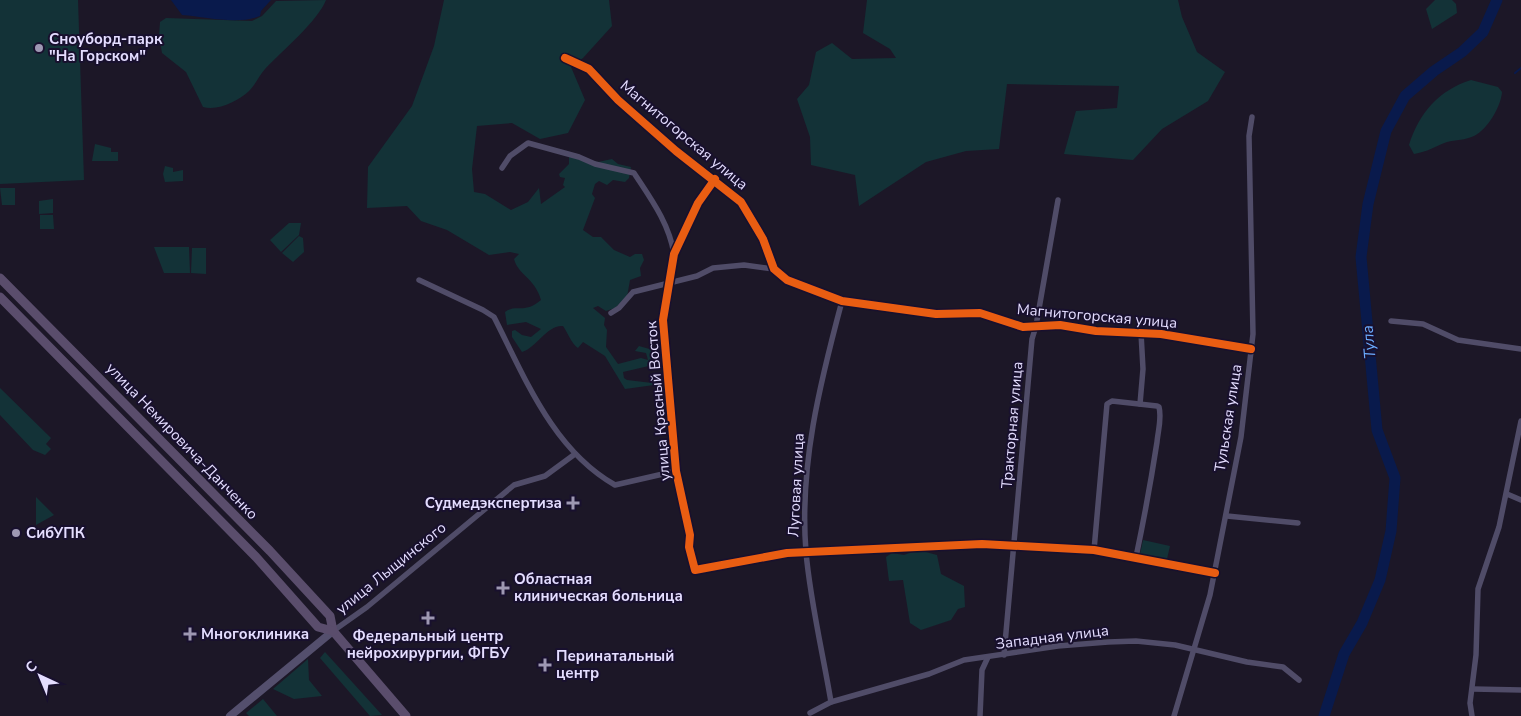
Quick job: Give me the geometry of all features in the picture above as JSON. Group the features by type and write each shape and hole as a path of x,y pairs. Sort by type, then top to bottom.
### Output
{"main road":[{"name":"улица Немировича-Данченко","path":"0,278 270,551 330,616 333,631 406,716"},
{"name":"улица Немировича-Данченко","path":"0,297 256,557 318,627 333,631"}],"street":[{"name":"Магнитогорская улица","path":"565,58 589,69 618,100 676,151 742,202 753,218 763,239 774,270 787,280 842,301 936,314 980,313 1023,327 1060,325 1096,331 1161,334 1251,349"},
{"name":"Тульская улица","path":"1174,716 1215,573 1230,485 1241,437 1253,334 1249,136 1252,117"},
{"path":"502,168 510,156 528,143 634,173 662,216 672,238 674,254"},
{"name":"улица Красный Восток","path":"714,179 698,203 674,254 663,320 676,471 690,535 689,548 695,570 787,553 806,552"},
{"name":"Тракторная улица","path":"1004,655 1032,339 1036,326 1058,200"},
{"path":"611,313 619,308 633,292 728,265 774,270"},
{"path":"419,280 494,317 543,413 575,454 598,475 615,485 676,471"},
{"name":"Луговая улица","path":"831,702 806,552 806,480 812,422 842,301"},
{"path":"1391,321 1423,324 1458,340 1521,349"},
{"path":"1140,404 1143,369 1141,333"},
{"path":"1094,550 1107,404 1112,401 1157,406 1160,416 1150,491 1136,557"},
{"path":"1472,716 1470,703 1473,689 1478,589 1499,527 1507,494 1508,474 1521,421"},
{"name":"улица Лыщинского","path":"230,716 333,631 367,607 514,485 545,476 575,454"},
{"path":"1507,494 1521,500"},
{"path":"1226,516 1298,523"},
{"path":"806,552 1015,544 1094,550 1215,573"},
{"name":"Западная улица","path":"810,713 831,702 929,674 964,660 1058,646 1136,640 1158,642 1194,651 1283,667 1298,680"},
{"path":"980,716 982,670 988,657"},
{"path":"1473,689 1521,690"}],"green space":[{"name":"Сноуборд-парк \"На Горском\"","path":"0,0 78,0 84,180 0,184"},
{"path":"326,0 322,8 299,36 265,69 249,91 234,102 222,106 215,108 203,107 186,72 162,53 159,36 160,22 166,18 252,21 262,16 276,1"},
{"path":"444,0 609,0 612,26 583,58 571,67 585,100 568,133 540,139 512,123 477,126 472,169 474,192 485,194 511,210 528,202 539,188 541,204 565,187 563,185 565,178 560,177 559,174 569,164 569,156 598,162 612,159 618,164 631,167 629,178 625,182 613,180 607,185 599,181 595,184 592,194 595,198 583,230 593,237 601,237 614,250 630,257 635,254 642,254 644,260 640,268 641,276 630,280 627,297 615,308 606,311 598,306 593,308 605,318 604,325 607,330 606,347 618,364 641,358 648,360 646,353 635,351 639,346 653,350 659,347 657,368 653,365 623,372 624,378 627,380 652,383 654,385 625,389 605,356 583,342 578,348 571,341 563,326 558,326 547,332 533,346 522,352 512,337 512,331 515,330 522,335 531,337 541,329 526,322 507,325 505,312 513,308 529,307 541,300 535,287 516,264 514,259 519,254 510,252 489,255 447,230 421,221 407,206 367,208 368,167 412,106 434,46"},
{"path":"867,0 1178,0 1182,17 1197,52 1225,72 1208,101 1162,129 1133,160 1064,154 1076,111 1117,108 1119,86 1007,84 999,149 966,151 926,162 859,206 855,175 811,165 810,137 797,99 809,85 816,52 832,43 852,59 896,58 890,49 863,33"},
{"path":"1435,0 1452,0 1456,4 1457,13 1432,29 1426,9"},
{"path":"1471,80 1498,87 1502,92 1499,104 1489,123 1479,133 1471,137 1447,142 1414,154 1409,145 1418,123 1425,113 1432,104 1449,90"},
{"path":"95,144 111,148 111,152 118,152 118,161 92,161"},
{"path":"165,166 173,168 173,172 183,170 183,181 165,182 163,174"},
{"path":"0,188 15,188 15,205 2,205"},
{"path":"53,199 53,213 39,214 39,201"},
{"path":"40,215 53,215 54,229 40,229"},
{"path":"289,223 301,223 299,235 281,252 270,240"},
{"path":"299,236 303,238 304,252 293,262 282,253"},
{"path":"154,247 189,247 190,273 164,273"},
{"path":"192,248 206,248 206,274 191,273"},
{"path":"0,388 51,438 46,444 51,449 45,455 33,450 0,415"},
{"path":"36,497 54,515 36,525"},
{"path":"1143,540 1170,546 1167,559 1140,554"},
{"path":"918,550 937,555 941,574 964,586 965,607 958,609 951,620 921,630 910,623 903,580 889,581 886,557 892,553 904,555"},
{"path":"325,652 382,715 370,716 320,658"},
{"path":"308,659 309,680 322,696 294,699 273,689"},
{"path":"263,699 277,716 249,716 246,713"}],"water":[{"path":"171,0 271,0 261,11 260,16 251,19 232,20 182,15"}],"waterway":[{"name":"Тула","path":"1324,716 1344,654 1362,623 1380,580 1391,531 1395,478 1377,430 1361,257 1368,204 1386,131 1405,96 1434,71 1462,52 1483,32 1497,0"},
{"path":"1515,73 1521,68"}],"cycle path":[{"path":"565,58 589,69 618,100 676,151 741,202 763,239 774,269 787,280 842,301 936,314 980,313 1023,327 1060,325 1096,331 1161,334 1251,349"},
{"path":"715,179 698,203 674,254 663,320 676,471 690,535 689,547 695,570 787,553 982,544 1094,550 1215,573"}],"place":[{"name":"Сноуборд-парк \"На Горском\"","path":"39,48"},
{"name":"Судмедэкспертиза","path":"573,503"},
{"name":"СибУПК","path":"16,533"},
{"name":"Областная клиническая больница","path":"503,588"},
{"name":"Федеральный центр нейрохирургии, ФГБУ","path":"428,618"},
{"name":"Многоклиника","path":"190,634"},
{"name":"Перинатальный центр","path":"545,665"}]}
